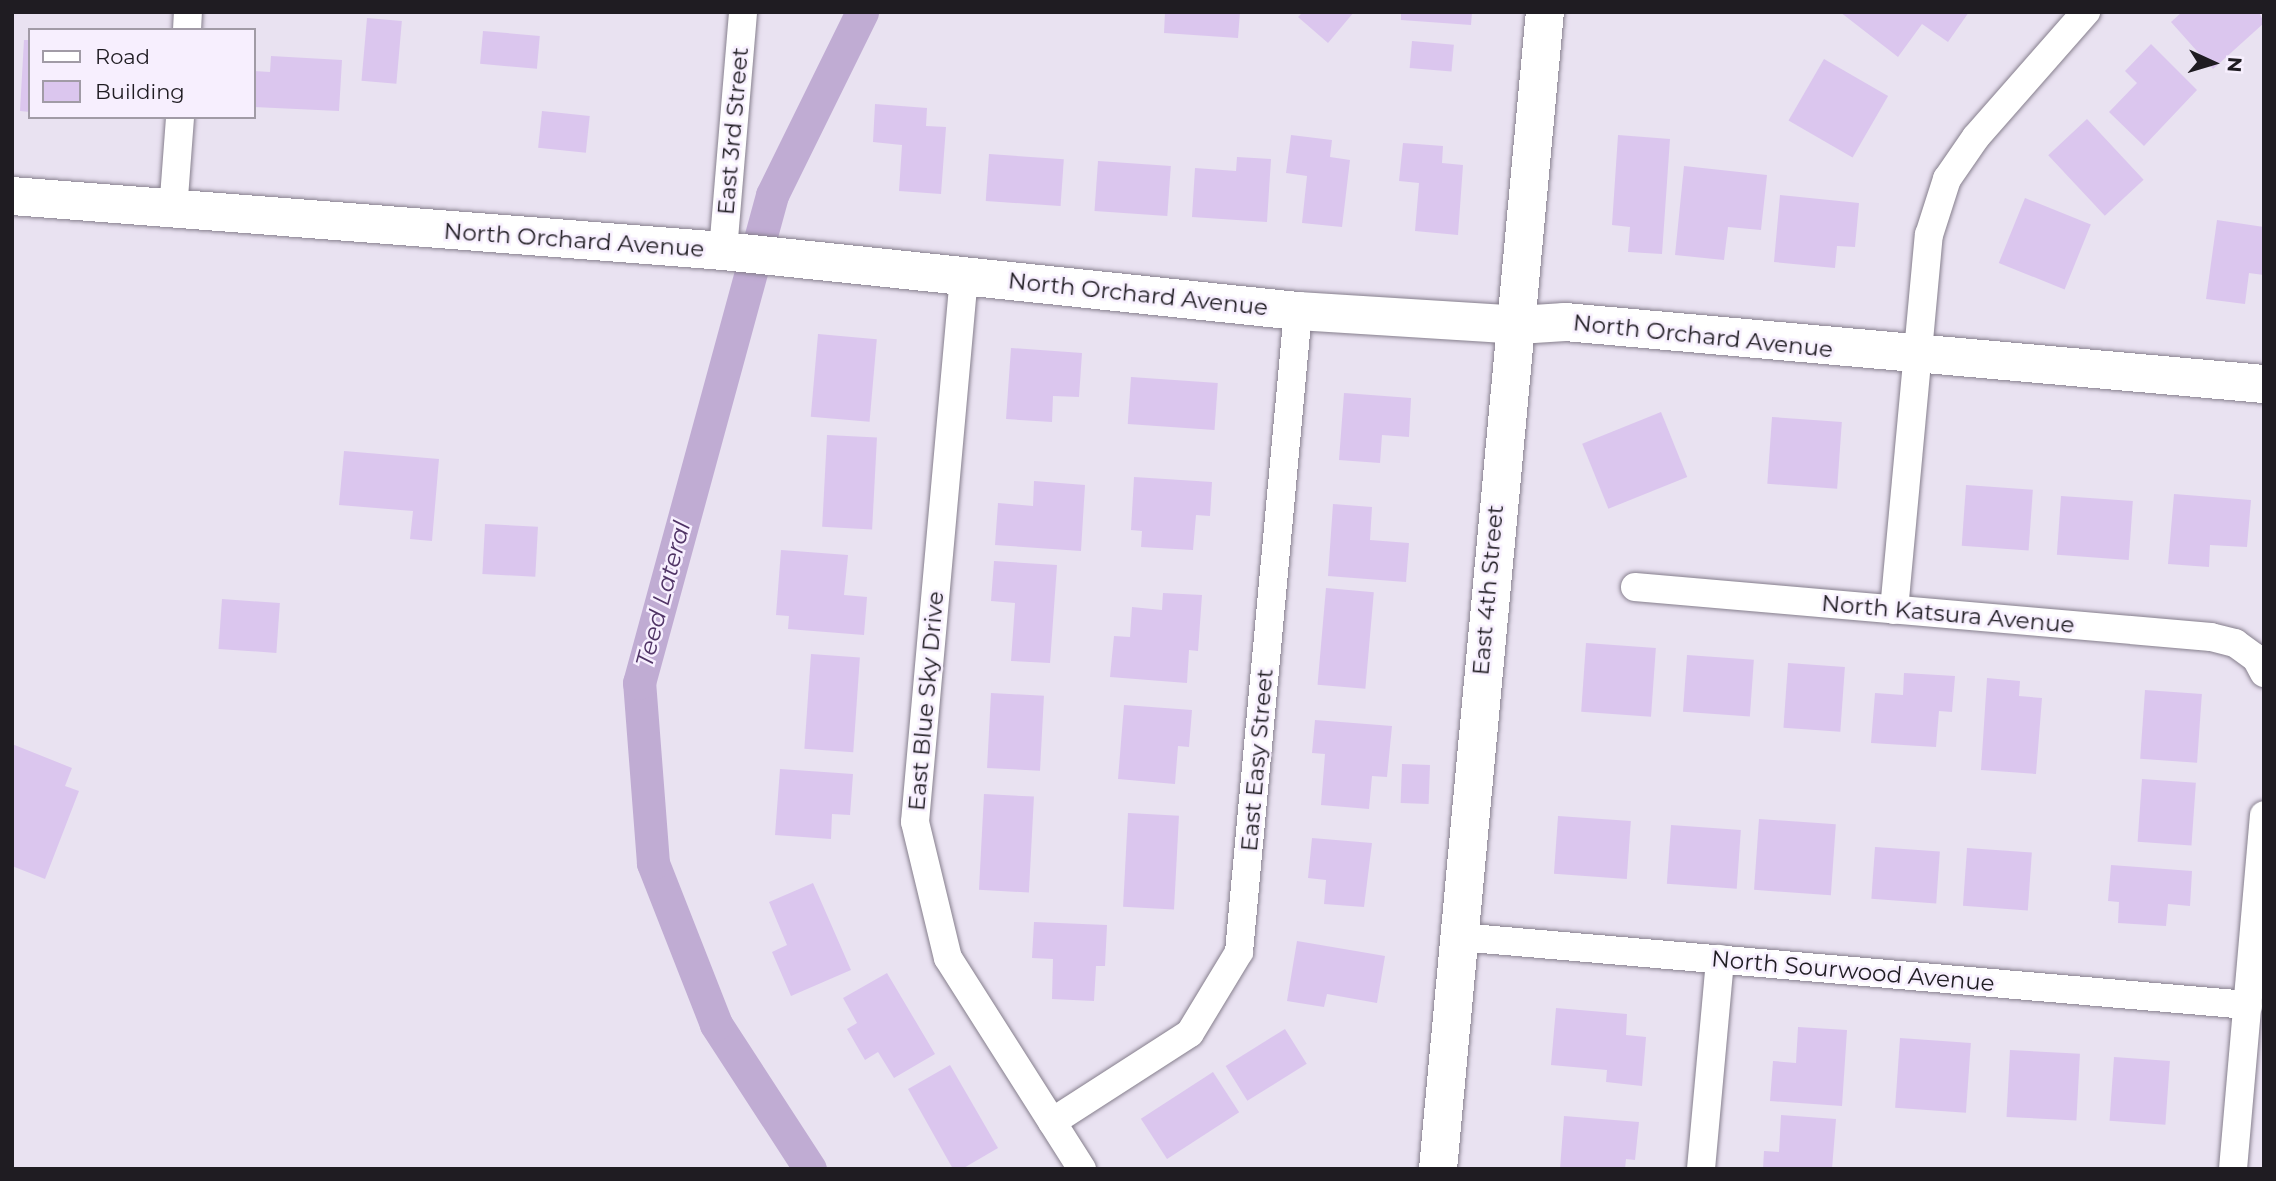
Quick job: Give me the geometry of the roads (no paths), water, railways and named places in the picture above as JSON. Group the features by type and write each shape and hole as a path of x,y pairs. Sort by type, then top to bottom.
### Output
{"street":[{"name":"East 3rd Street","path":"742,253 743,12"},
{"name":"East 4th Street","path":"1438,1169 1507,376 1518,325 1545,12"},
{"path":"1894,610 1929,235 1947,179 1976,137 2086,12"},
{"path":"173,211 180,119"},
{"name":"North Orchard Avenue","path":"12,196 173,211 742,253 1298,311 1518,325 1565,322 1918,357 2264,384"},
{"name":"East Blue Sky Drive","path":"964,276 915,822 948,958 1082,1169"},
{"name":"East Easy Street","path":"1052,1122 1190,1033 1239,952 1298,311"},
{"name":"North Katsura Avenue","path":"1635,587 2211,637 2260,665"},
{"path":"2233,1169 2264,815"},
{"name":"North Sourwood Avenue","path":"1458,937 2248,1005"},
{"path":"1701,1169 1720,959"}],"waterway":[{"name":"Teed Lateral","path":"810,1169 716,1024 653,863 639,683 772,195 862,12"}]}
